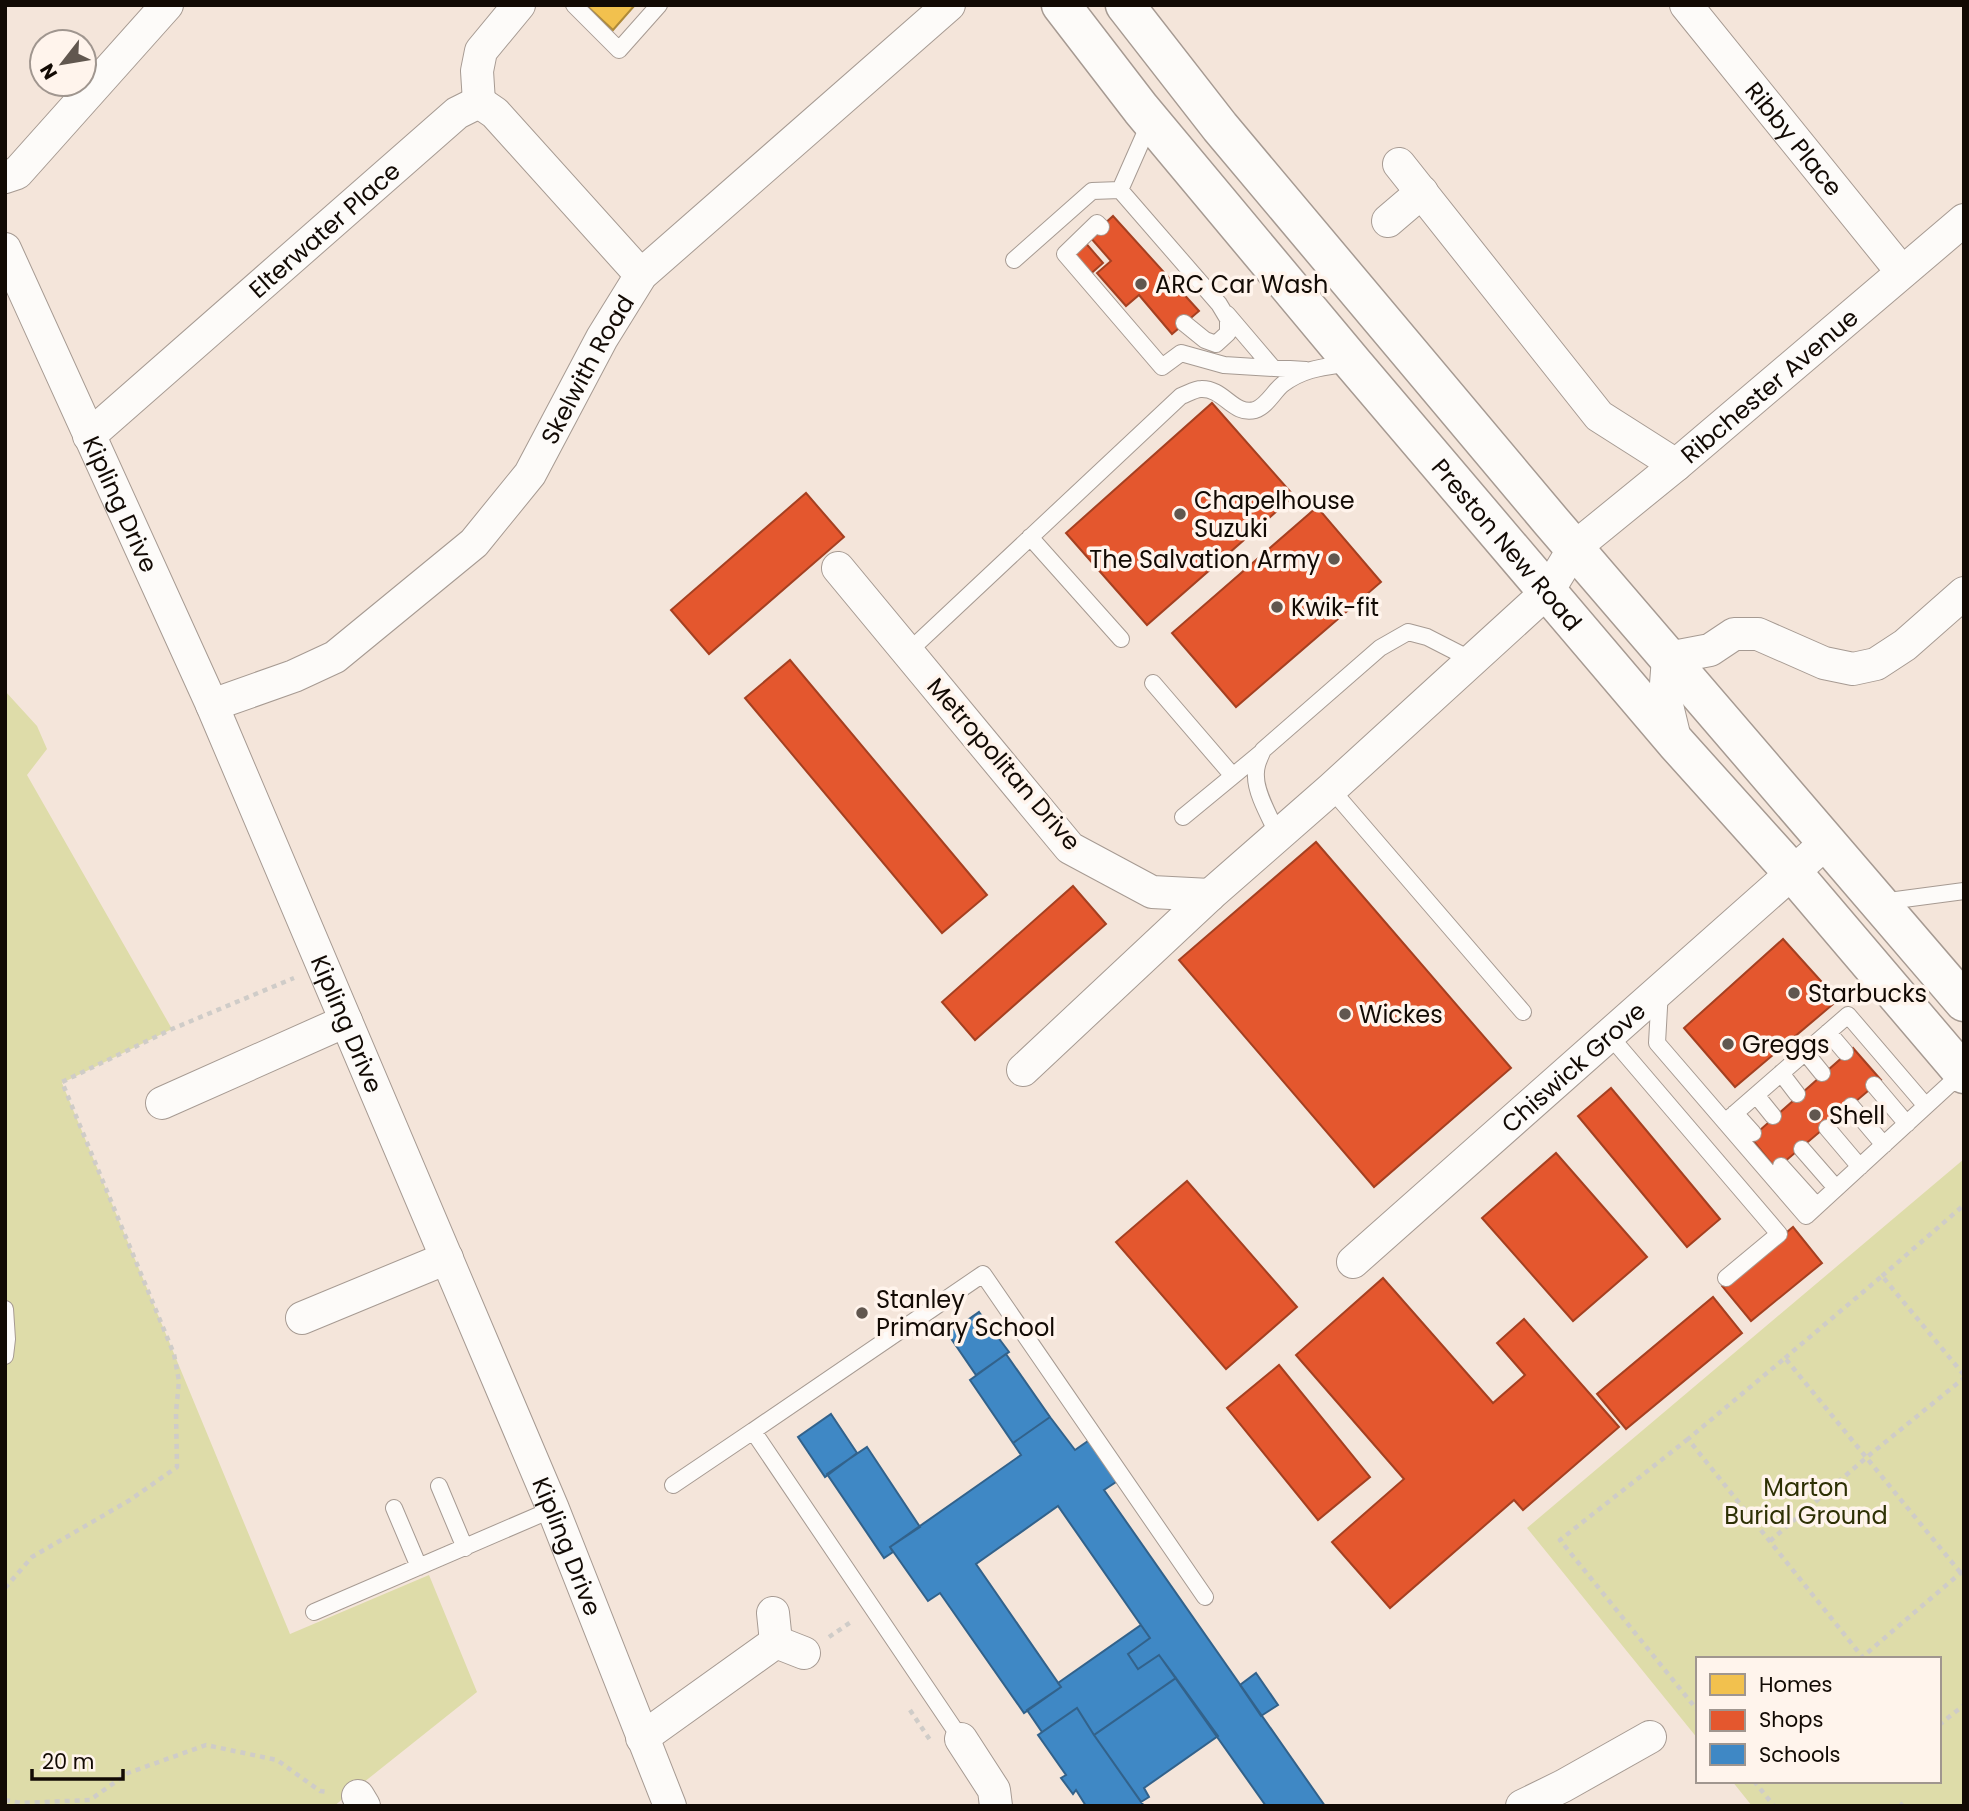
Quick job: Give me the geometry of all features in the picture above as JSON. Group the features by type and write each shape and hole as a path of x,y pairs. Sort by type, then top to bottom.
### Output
{"highway":[{"name":"Preston New Road","path":"1060,5 1353,363 1676,743 1793,873 1964,1074"},
{"name":"Preston New Road","path":"1125,5 1220,127 1668,658 1683,696 1827,842 1964,1003"}],"street":[{"path":"5,177 17,173 167,5"},
{"path":"519,5 481,51 477,71 479,102 495,113 641,275"},
{"name":"Skelwith Road","path":"212,705 294,677 335,657 474,543 530,474 602,338 641,275 948,5"},
{"name":"Ribby Place","path":"1686,5 1902,272"},
{"name":"Elterwater Place","path":"89,436 457,113 479,102"},
{"path":"1399,164 1600,416 1676,465"},
{"path":"1388,221 1422,192"},
{"name":"Ribchester Avenue","path":"1548,591 1574,548 1676,465 1964,220"},
{"name":"Kipling Drive","path":"5,249 212,705 554,1509 670,1806"},
{"name":"Metropolitan Drive","path":"838,568 1070,848 1152,892 1210,895"},
{"path":"1023,1070 1210,895 1331,789 1548,591"},
{"path":"1668,658 1710,650 1734,634 1758,634 1824,663 1853,669 1876,664 1905,645 1964,593"},
{"path":"1676,743 1683,696 1710,650"},
{"path":"1624,682 1683,696"},
{"name":"Chiswick Grove","path":"1353,1262 1827,842"},
{"path":"162,1104 346,1021"},
{"path":"302,1318 447,1258"},
{"path":"642,1738 784,1636"},
{"path":"1522,1806 1568,1796 1650,1737"},
{"path":"946,1741 993,1790 996,1806"}],"lane":[{"path":"573,5 619,50 659,5"},
{"path":"1119,190 1151,119"},
{"path":"1014,260 1092,191 1119,190"},
{"path":"1119,190 1273,369"},
{"path":"1101,227 1097,223 1065,254 1162,367 1181,353 1224,365 1273,369 1306,370 1353,363"},
{"path":"1184,323 1205,340 1216,344 1228,333 1228,319 1219,304"},
{"path":"908,652 1181,396 1201,389 1215,392 1240,410 1257,410 1281,386 1306,370"},
{"path":"1030,537 1121,639"},
{"path":"1183,817 1380,648 1408,632 1427,637 1472,660"},
{"path":"1153,683 1233,776"},
{"path":"1263,750 1255,780 1278,835"},
{"path":"1331,789 1523,1012"},
{"path":"1879,903 1964,891"},
{"path":"1660,989 1657,1043 1730,1118 1805,1216 1952,1082 1964,1084"},
{"path":"1730,1118 1848,1015 1926,1106"},
{"path":"1828,1032 1845,1052"},
{"path":"1609,1035 1779,1234 1726,1278"},
{"path":"1805,1052 1822,1073"},
{"path":"1781,1073 1797,1094"},
{"path":"1874,1086 1907,1124"},
{"path":"1756,1095 1773,1116"},
{"path":"1851,1106 1884,1145"},
{"path":"1730,1118 1753,1133"},
{"path":"1827,1128 1860,1167"},
{"path":"1802,1149 1836,1188"},
{"path":"1782,1166 1816,1206"},
{"path":"673,1485 983,1274 1205,1597"},
{"path":"5,1309 5,1356"},
{"path":"753,1431 946,1741"},
{"path":"439,1486 465,1548"},
{"path":"394,1508 419,1567"},
{"path":"314,1612 554,1509"}],"path":[{"path":"5,1588 32,1557 130,1500 177,1467 176,1412 179,1381 174,1354 62,1082 172,1029 323,967"},
{"path":"1696,1709 1560,1540 1785,1358 1964,1205"},
{"path":"1770,1541 1964,1377 1882,1276"},
{"path":"1785,1358 1963,1573 1863,1657"},
{"path":"1688,1438 1861,1657"},
{"path":"784,1636 852,1622 859,1633"},
{"path":"1941,1723 1964,1705"},
{"path":"910,1710 946,1741"},
{"path":"5,1800 21,1803 90,1800 128,1773 206,1745 276,1760 320,1791 361,1801"},
{"path":"1756,1783 1774,1806"}],"green space":[{"path":"5,691 37,726 47,749 27,775 172,1029 62,1083 290,1634 429,1575 477,1692 334,1806 5,1806"},
{"name":"Marton Burial Ground","path":"1964,1159 1964,1806 1752,1806 1734,1783 1941,1783 1941,1657 1696,1657 1696,1737 1527,1528"}],"building: Homes":[{"path":"586,5 635,5 613,30"}],"building: Shops":[{"name":"ARC Car Wash","path":"1113,216 1199,311 1172,334 1139,295 1126,306 1097,273 1111,261 1090,237"},
{"path":"1083,240 1103,263 1087,277 1067,255"},
{"name":"Chapelhouse Suzuki","path":"1212,403 1294,496 1147,625 1066,533"},
{"path":"806,493 844,537 709,654 671,610"},
{"name":"Kwik-fit","path":"1317,507 1381,582 1236,707 1172,633"},
{"path":"790,660 987,895 942,933 745,698"},
{"name":"Wickes","path":"1316,842 1511,1068 1374,1187 1179,960"},
{"path":"1073,886 1106,924 975,1040 942,1002"},
{"path":"1783,939 1838,1000 1735,1087 1684,1028"},
{"path":"1853,1048 1881,1080 1776,1169 1751,1138"},
{"path":"1611,1088 1720,1219 1687,1247 1578,1116"},
{"path":"1556,1153 1647,1257 1573,1321 1482,1218"},
{"path":"1187,1181 1297,1307 1226,1369 1116,1242"},
{"path":"1793,1227 1822,1263 1751,1321 1722,1286"},
{"path":"1383,1278 1493,1403 1525,1375 1497,1343 1524,1319 1619,1427 1523,1510 1514,1500 1390,1608 1332,1542 1404,1479 1296,1355"},
{"path":"1713,1297 1742,1333 1626,1429 1597,1394"},
{"path":"1279,1365 1370,1477 1318,1520 1227,1408"}],"building: Schools":[{"path":"979,1312 1009,1352 976,1375 948,1334"},
{"path":"1006,1354 1050,1417 1013,1443 970,1380"},
{"path":"831,1414 857,1453 825,1477 798,1437"},
{"path":"1050,1417 1075,1450 1091,1439 1119,1480 1104,1490 1325,1806 1266,1806 1159,1655 1138,1669 1128,1654 1150,1638 1058,1506 976,1564 1061,1687 1024,1713 940,1593 928,1601 890,1547 1021,1455 1013,1443"},
{"path":"867,1447 920,1527 890,1547 893,1552 884,1558 827,1474"},
{"path":"1141,1625 1150,1638 1128,1654 1138,1669 1159,1655 1176,1678 1094,1735 1077,1708 1042,1732 1027,1710 1061,1687 1058,1683"},
{"path":"1256,1673 1278,1705 1261,1716 1240,1685"},
{"path":"1176,1678 1218,1736 1144,1788 1149,1797 1141,1802 1094,1735"},
{"path":"1077,1708 1144,1806 1086,1806 1076,1790 1073,1794 1061,1778 1066,1775 1038,1735"}],"place":[{"name":"ARC Car Wash","path":"1141,284"},
{"name":"Chapelhouse Suzuki","path":"1180,514"},
{"name":"The Salvation Army","path":"1334,559"},
{"name":"Kwik-fit","path":"1277,607"},
{"name":"Starbucks","path":"1794,993"},
{"name":"Wickes","path":"1345,1014"},
{"name":"Greggs","path":"1728,1044"},
{"name":"Shell","path":"1815,1115"},
{"name":"Stanley Primary School","path":"862,1313"}]}
